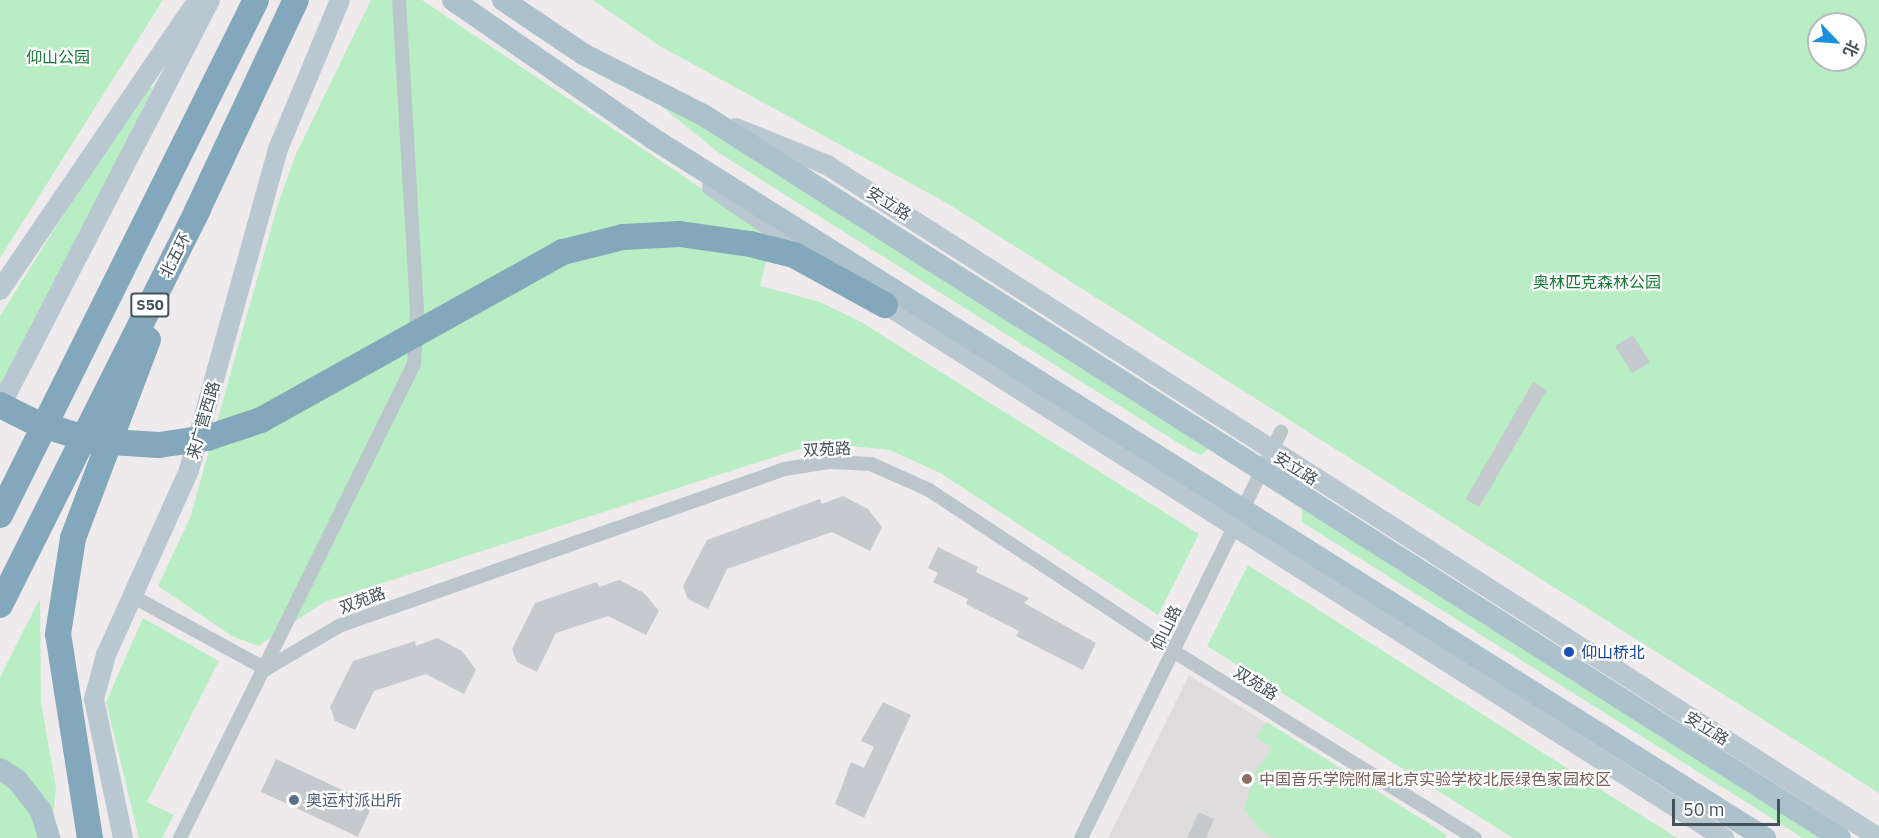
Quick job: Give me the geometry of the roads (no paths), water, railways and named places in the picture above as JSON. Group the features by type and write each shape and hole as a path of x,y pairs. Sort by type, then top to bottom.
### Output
{"highway":[{"name":"S50","path":"0,515 256,0"},
{"name":"北五环","path":"0,605 197,211 296,1"},
{"path":"90,838 58,634 73,538 197,211"},
{"path":"0,406 36,423 94,441 159,445 207,438 261,420 486,292 563,252 623,237 680,234 750,244 794,255 885,305"},
{"path":"0,498 22,470"}],"main road":[{"path":"453,0 652,138 1765,838"},
{"name":"安立路","path":"503,0 583,54 705,116 1266,462 1840,838"},
{"path":"0,770 17,780 41,811 49,838"}],"street":[{"path":"0,290 198,0"},
{"path":"0,406 210,0"},
{"name":"来广营西路","path":"123,838 94,699 106,655 189,470 278,149 340,0"},
{"path":"180,838 266,669 414,364 417,311 399,0"},
{"path":"652,138 720,193 885,305 1233,529 1724,838"},
{"name":"仰山路","path":"1081,838 1281,432"},
{"name":"双苑路","path":"266,669 339,626 784,469 830,462 871,464 929,490 1173,651 1475,838"},
{"name":"安立路","path":"1266,462 1879,838"},
{"path":"132,596 266,669"}],"place":[{"name":"仰山桥北","path":"1569,652"},
{"name":"中国音乐学院附属北京实验学校北辰绿色家园校区","path":"1247,779"},
{"name":"奥运村派出所","path":"294,800"}],"park label":[{"name":"仰山公园","path":"58,57"},
{"name":"奥林匹克森林公园","path":"1597,282"}]}
